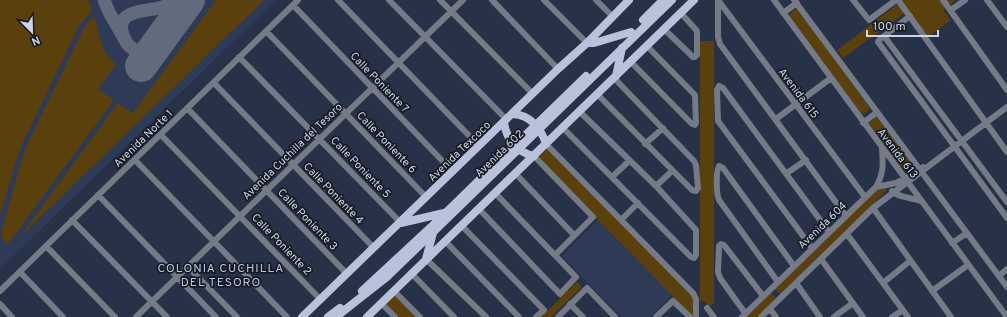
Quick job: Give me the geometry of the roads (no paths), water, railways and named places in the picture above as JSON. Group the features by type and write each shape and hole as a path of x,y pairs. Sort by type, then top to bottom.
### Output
{"main road":[{"name":"Avenida Texcoco","path":"302,317 558,69 587,43 629,0"},
{"name":"Avenida 602","path":"537,127 663,0"},
{"name":"Avenida 602","path":"328,317 372,282 672,0"},
{"path":"367,317 694,0"},
{"path":"587,43 594,43 631,32"},
{"path":"615,77 622,48"},
{"path":"513,114 524,116 537,127 546,144"},
{"path":"505,121 507,135 516,147 525,153 534,156"},
{"name":"Avenida 602","path":"336,317 375,288 433,233 516,147"},
{"path":"400,223 445,213"},
{"path":"426,259 433,233"}],"street":[{"name":"Avenida Norte 1","path":"0,291 298,0"},
{"path":"338,0 479,146"},
{"path":"389,0 505,121"},
{"path":"440,0 533,94"},
{"name":"Avenida Cuchilla del Tesoro","path":"136,317 463,0"},
{"path":"492,0 558,69"},
{"path":"544,0 587,43"},
{"path":"596,0 612,16"},
{"path":"718,0 719,41 846,216"},
{"name":"Avenida 615","path":"718,0 865,197"},
{"name":"Avenida 613","path":"774,0 1005,316"},
{"path":"853,0 869,20 897,0 1007,152"},
{"path":"943,0 1007,90"},
{"path":"951,10 965,0"},
{"path":"987,0 1007,27"},
{"path":"783,12 796,2"},
{"name":"Avenida 613","path":"796,2 1007,287"},
{"name":"Calle Poniente 7","path":"293,5 453,172"},
{"path":"664,29 693,58 696,57 697,31 681,13"},
{"path":"910,16 878,41 1007,218"},
{"name":"Calle Poniente 6","path":"266,31 426,198"},
{"path":"884,36 1007,202"},
{"path":"631,62 692,124 695,125 695,96 647,46"},
{"name":"Calle Poniente 5","path":"239,57 400,223"},
{"path":"597,94 672,171 692,190 696,191 698,188 696,163 615,77"},
{"path":"776,119 831,78"},
{"name":"Calle Poniente 4","path":"214,83 374,248"},
{"path":"812,248 718,120 719,86 723,88 829,232"},
{"name":"Avenida 604","path":"761,317 873,208 893,193 906,180 954,147 1007,107"},
{"name":"Calle Poniente 3","path":"188,109 347,274"},
{"path":"563,128 691,257 694,258 696,255 696,231 656,186 580,112"},
{"path":"863,122 877,112"},
{"path":"645,144 663,128"},
{"name":"Calle Poniente 2","path":"161,135 321,300"},
{"path":"546,144 622,219 693,293 696,299 696,317"},
{"path":"876,187 883,170 881,147"},
{"path":"534,156 593,217 555,255"},
{"path":"135,160 287,317"},
{"path":"787,173 806,160"},
{"path":"612,177 629,161"},
{"path":"778,282 718,198 717,170 719,166 723,168 794,266"},
{"path":"656,186 672,171"},
{"path":"515,174 574,235"},
{"name":"Avenida 604","path":"744,315 876,187 906,180"},
{"path":"889,184 893,193 896,195 913,198 922,202"},
{"path":"479,209 560,294 576,277 495,193"},
{"path":"98,195 216,317"},
{"path":"622,219 638,203"},
{"path":"873,208 951,317"},
{"path":"72,220 167,317"},
{"path":"462,226 544,310 536,317"},
{"path":"952,243 967,233"},
{"path":"847,234 908,317"},
{"path":"446,241 520,317"},
{"path":"744,315 720,278 718,265 719,246 721,244 724,245 763,296"},
{"path":"46,246 115,317"},
{"path":"426,259 486,317"},
{"path":"821,259 864,317"},
{"path":"883,283 910,261"},
{"path":"932,291 968,265"},
{"path":"188,267 237,317"},
{"path":"999,276 1007,270"},
{"path":"20,272 63,317"},
{"path":"411,273 454,317"},
{"path":"796,283 820,317"},
{"path":"558,317 587,288 615,317"},
{"path":"770,289 780,299"},
{"path":"394,290 420,317"},
{"path":"656,317 672,301 675,301 690,317"},
{"path":"381,303 395,317"},
{"path":"834,317 853,303"},
{"path":"0,304 12,317"},
{"path":"570,304 583,317"},
{"path":"707,308 714,317"},
{"path":"770,309 776,317"},
{"path":"892,317 902,310"}],"district":[{"name":"COLONIA CUCHILLA DEL TESORO","path":"221,275"}]}
